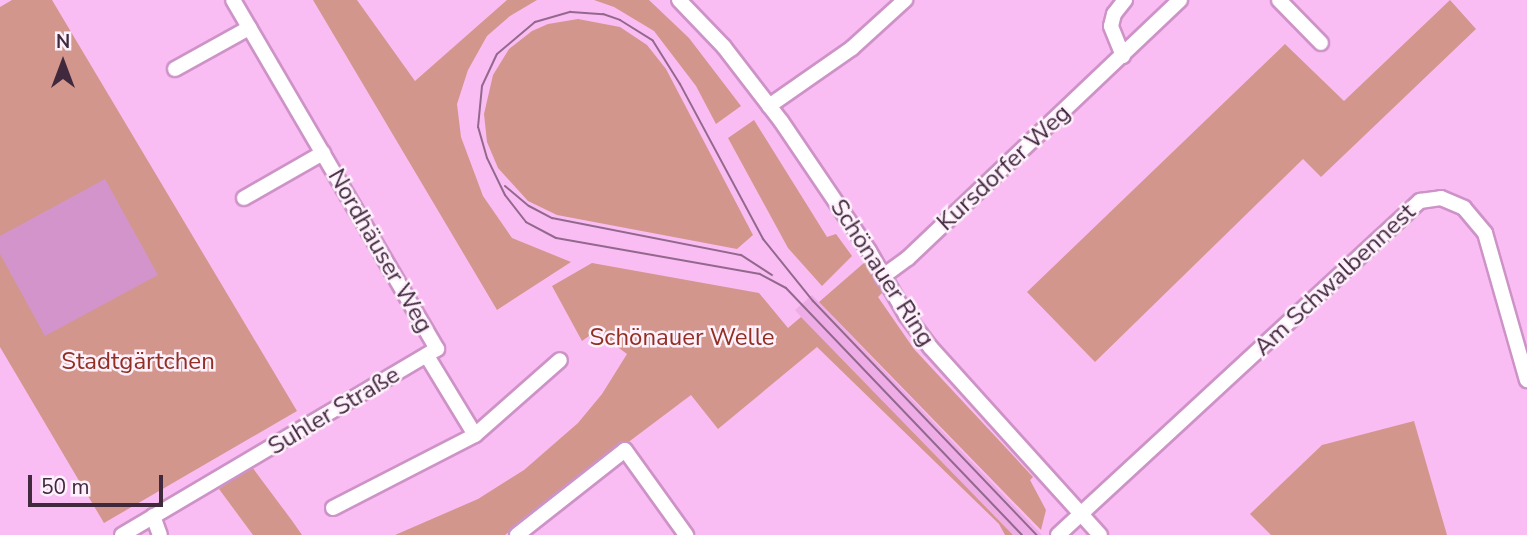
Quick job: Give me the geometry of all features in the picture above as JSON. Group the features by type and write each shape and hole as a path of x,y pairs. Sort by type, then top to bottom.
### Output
{"street":[{"name":"Nordhäuser Weg","path":"233,0 323,153 475,435"},
{"name":"Schönauer Ring","path":"679,0 724,47 769,106 869,251 882,276 931,348 1100,535"},
{"path":"769,106 852,48 905,0"},
{"path":"1123,56 1111,26 1114,14 1125,0"},
{"name":"Kursdorfer Weg","path":"882,276 908,258 1180,0"},
{"path":"1279,0 1321,43"},
{"path":"175,69 249,28"},
{"name":"Nordhäuser Weg","path":"244,198 323,153"},
{"name":"Am Schwalbennest","path":"1058,535 1420,201 1441,198 1464,208 1485,233 1527,380"},
{"name":"Suhler Straße","path":"122,535 432,352"},
{"path":"333,508 475,435 560,360"},
{"path":"517,535 625,450 686,535"},
{"path":"153,516 160,535"}],"shaded area":[{"path":"105,179 158,275 45,336 0,254 0,236"},
{"path":"812,295 1042,535 1013,535 801,317 795,310"}],"green space":[{"name":"Stadtgärtchen","path":"12,0 52,0 297,411 104,523 0,347 0,7"},
{"path":"313,0 357,0 415,81 507,0 537,0 510,16 487,36 468,70 457,104 461,137 483,196 512,238 571,262 497,310"},
{"path":"594,0 649,0 689,38 741,106 716,124 696,86 654,31 614,7"},
{"path":"1450,0 1476,29 1321,177 1303,159 1095,362 1027,292 1285,44 1344,101"},
{"path":"578,19 620,27 647,45 666,69 753,235 737,249 557,215 528,201 498,168 487,142 484,114 493,75 509,49 532,31 548,24"},
{"path":"754,120 827,237 836,234 852,256 822,286 788,248 728,138"},
{"path":"865,262 883,292 878,297 914,349 1033,477 1030,480 1046,510 1041,530 819,302"},
{"name":"Schönauer Welle","path":"592,263 759,293 788,328 801,317 1013,535 1005,535 999,524 817,347 718,429 691,395 505,535 395,535 478,499 524,470 578,423 602,394 627,354 596,331 582,341 552,286"},
{"path":"1414,421 1447,535 1271,535 1250,514 1322,445"},
{"path":"252,467 302,535 253,535 219,489"}],"tram line":[{"path":"1022,535 786,288 760,274 556,238 526,222 505,195 487,158 478,127 482,86 497,54 535,22 571,12 603,14 620,20 653,41 680,84 763,239 813,301 1037,535"},
{"path":"505,186 529,206 552,218 741,255 772,275"}]}
